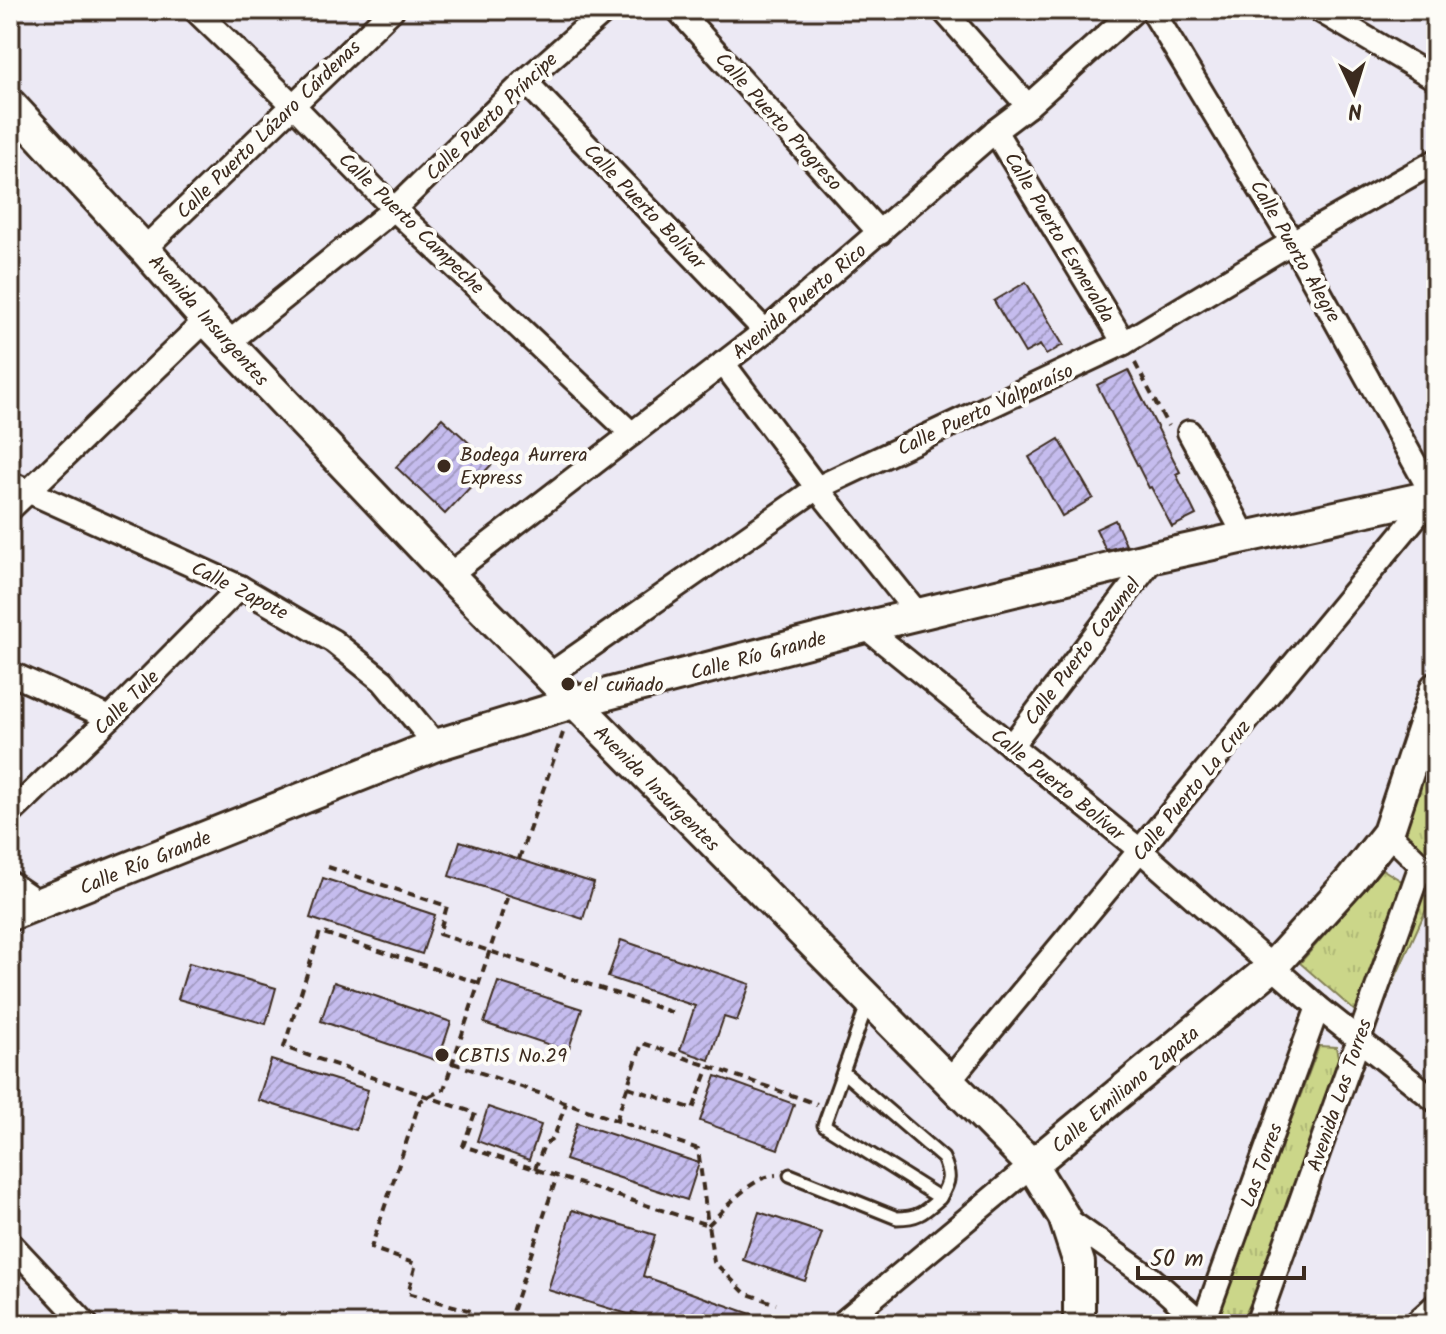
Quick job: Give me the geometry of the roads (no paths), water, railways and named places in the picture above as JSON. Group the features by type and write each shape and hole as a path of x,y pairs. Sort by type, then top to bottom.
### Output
{"main road":[{"name":"Avenida Insurgentes","path":"10,104 206,320 449,575 1032,1165 1064,1217 1079,1263 1079,1324"},
{"name":"Calle Río Grande","path":"10,915 436,745 573,703 865,627 1154,557 1435,496"},
{"path":"1388,833 1436,688"},
{"name":"Calle Emiliano Zapata","path":"1032,1165 1273,966 1351,880 1388,833"}],"street":[{"name":"Calle Puerto Campeche","path":"195,10 394,209 632,434"},
{"name":"Calle Puerto Lázaro Cárdenas","path":"144,249 392,10"},
{"name":"Calle Puerto Príncipe","path":"228,343 394,209 525,81 606,10"},
{"name":"Calle Puerto Progreso","path":"678,10 880,233"},
{"path":"943,10 1028,106"},
{"name":"Avenida Puerto Rico","path":"449,575 765,331 1135,10"},
{"name":"Calle Puerto Alegre","path":"1152,10 1292,242 1435,496"},
{"path":"1319,10 1436,79"},
{"name":"Calle Puerto Bolívar","path":"525,81 765,331"},
{"name":"Calle Puerto Esmeralda","path":"995,131 1124,343"},
{"name":"Calle Puerto Valparaíso","path":"548,676 817,488 1124,343 1292,242 1436,161"},
{"path":"10,509 20,487 206,320"},
{"path":"723,363 817,488 918,614"},
{"path":"1189,432 1245,536"},
{"name":"Calle Zapote","path":"20,487 240,587 333,641 383,681 436,745"},
{"name":"Calle Puerto La Cruz","path":"948,1082 1435,496"},
{"name":"Calle Puerto Cozumel","path":"1011,746 1154,557"},
{"name":"Calle Tule","path":"10,814 240,587"},
{"name":"Calle Puerto Bolívar","path":"865,627 1141,851 1318,1007 1436,1101"},
{"path":"10,673 110,718"},
{"path":"1388,833 1428,870"},
{"name":"Avenida Las Torres","path":"1257,1324 1358,1038 1428,870"},
{"path":"10,883 41,904"},
{"name":"Las Torres","path":"1203,1324 1318,1007"},
{"name":"Calle Emiliano Zapata","path":"841,1324 1032,1165"},
{"path":"1064,1217 1152,1279 1203,1324"},
{"path":"10,1243 86,1324"},
{"path":"1415,1324 1436,1305"}],"lane":[{"path":"868,1001 824,1125 940,1198"},
{"path":"790,1175 897,1218 922,1214 940,1198 948,1185 949,1171 943,1158 843,1072"}],"place":[{"name":"Bodega Aurrera Express","path":"444,466"},
{"name":"el cuñado","path":"568,684"},
{"name":"CBTIS No.29","path":"442,1055"}]}
